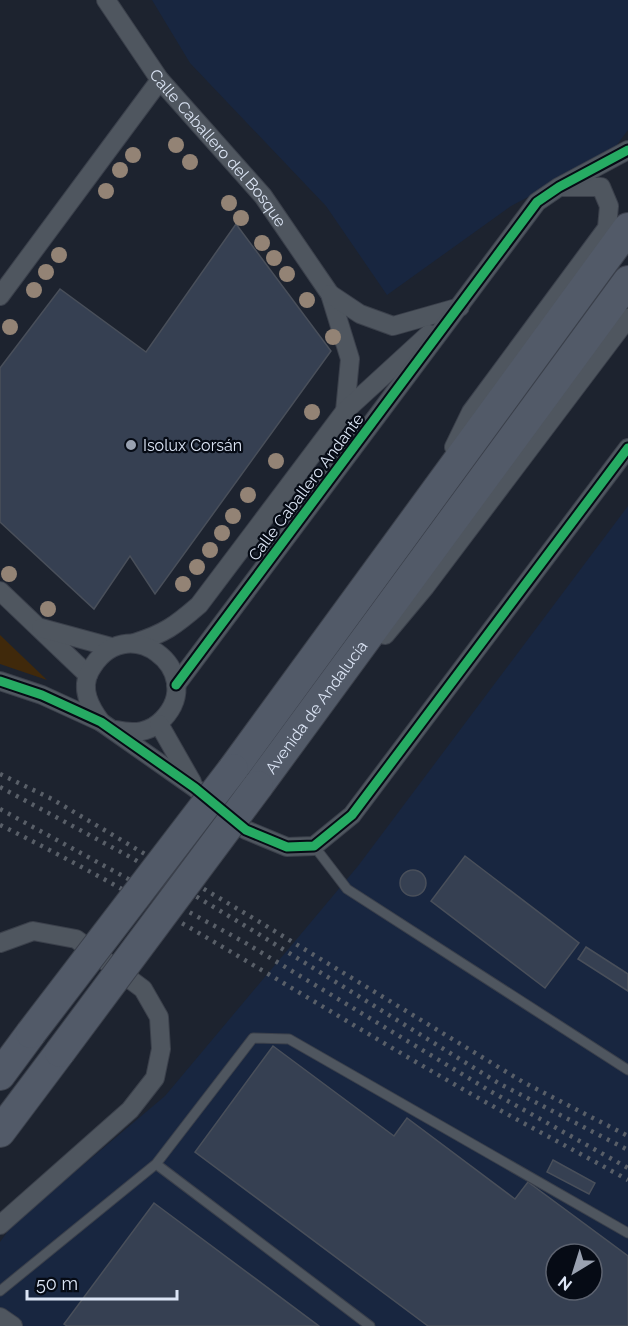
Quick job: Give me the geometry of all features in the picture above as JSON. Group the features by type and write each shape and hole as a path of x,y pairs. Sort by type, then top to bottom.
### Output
{"main road":[{"name":"Avenida de Andalucía","path":"0,1075 233,769 628,228"},
{"name":"Avenida de Andalucía","path":"0,1132 258,786 628,281"}],"street":[{"name":"Calle Caballero del Bosque","path":"106,0 160,80 263,196 330,294 350,358 345,411"},
{"path":"0,296 160,80"},
{"path":"459,307 537,202 558,187 628,150"},
{"path":"428,501 471,412 607,228 609,206 601,188 558,187"},
{"name":"Calle Caballero del Bosque","path":"330,294 360,314 393,326 459,307"},
{"name":"Calle Caballero Andante","path":"134,643 158,636 200,605 345,411 459,307"},
{"name":"Calle Caballero Andante","path":"176,686 459,307"},
{"path":"258,786 425,587 628,318"},
{"path":"111,647 97,659 87,682 90,707 108,726 195,788 246,830 286,847 314,846 352,815 628,448"},
{"path":"0,591 38,627 87,682"},
{"path":"0,681 42,695 108,726 130,733 145,731 159,724 169,713 176,686 172,670 163,656 150,647 134,643 111,647 38,627"},
{"path":"42,695 87,682"},
{"path":"159,724 195,788"},
{"path":"0,941 33,931 76,939 143,989 159,1017 162,1049 155,1078 130,1110 0,1225"},
{"path":"0,1317 13,1326"}],"lane":[{"path":"314,846 347,889 628,1070"},
{"path":"0,1291 156,1164 253,1038 289,1039 628,1233"},
{"path":"156,1164 370,1326"}],"shaded area":[{"path":"152,0 628,0 628,130 610,154 511,206 387,295 326,206 190,63"},
{"path":"628,506 628,1326 0,1326 0,1242 13,1224 165,1096 358,866"},
{"path":"0,635 47,680 0,664"}],"building":[{"name":"Isolux Corsán","path":"236,224 331,351 155,594 130,556 94,609 0,522 0,368 60,289 146,352"},
{"path":"465,856 579,943 545,988 431,901"},
{"path":"413,870 422,874 426,883 422,892 413,896 404,892 400,883 404,874"},
{"path":"586,947 628,974 628,991 578,959"},
{"path":"273,1046 394,1136 407,1118 515,1199 528,1182 628,1256 628,1326 428,1326 195,1152"},
{"path":"553,1160 595,1183 589,1194 547,1172"},
{"path":"154,1203 319,1326 67,1326 64,1324"}],"railway":[{"path":"0,774 52,799 523,1082 628,1136"},
{"path":"0,787 132,858 500,1084 628,1150"},
{"path":"0,809 244,942 490,1091 628,1168"},
{"path":"0,825 120,888 473,1095 628,1180"}],"cycle path":[{"path":"176,685 537,202 559,187 628,150"},
{"path":"0,681 42,695 101,722 195,788 246,830 287,847 314,846 352,815 628,448"}],"place":[{"name":"Isolux Corsán","path":"131,445"}]}
